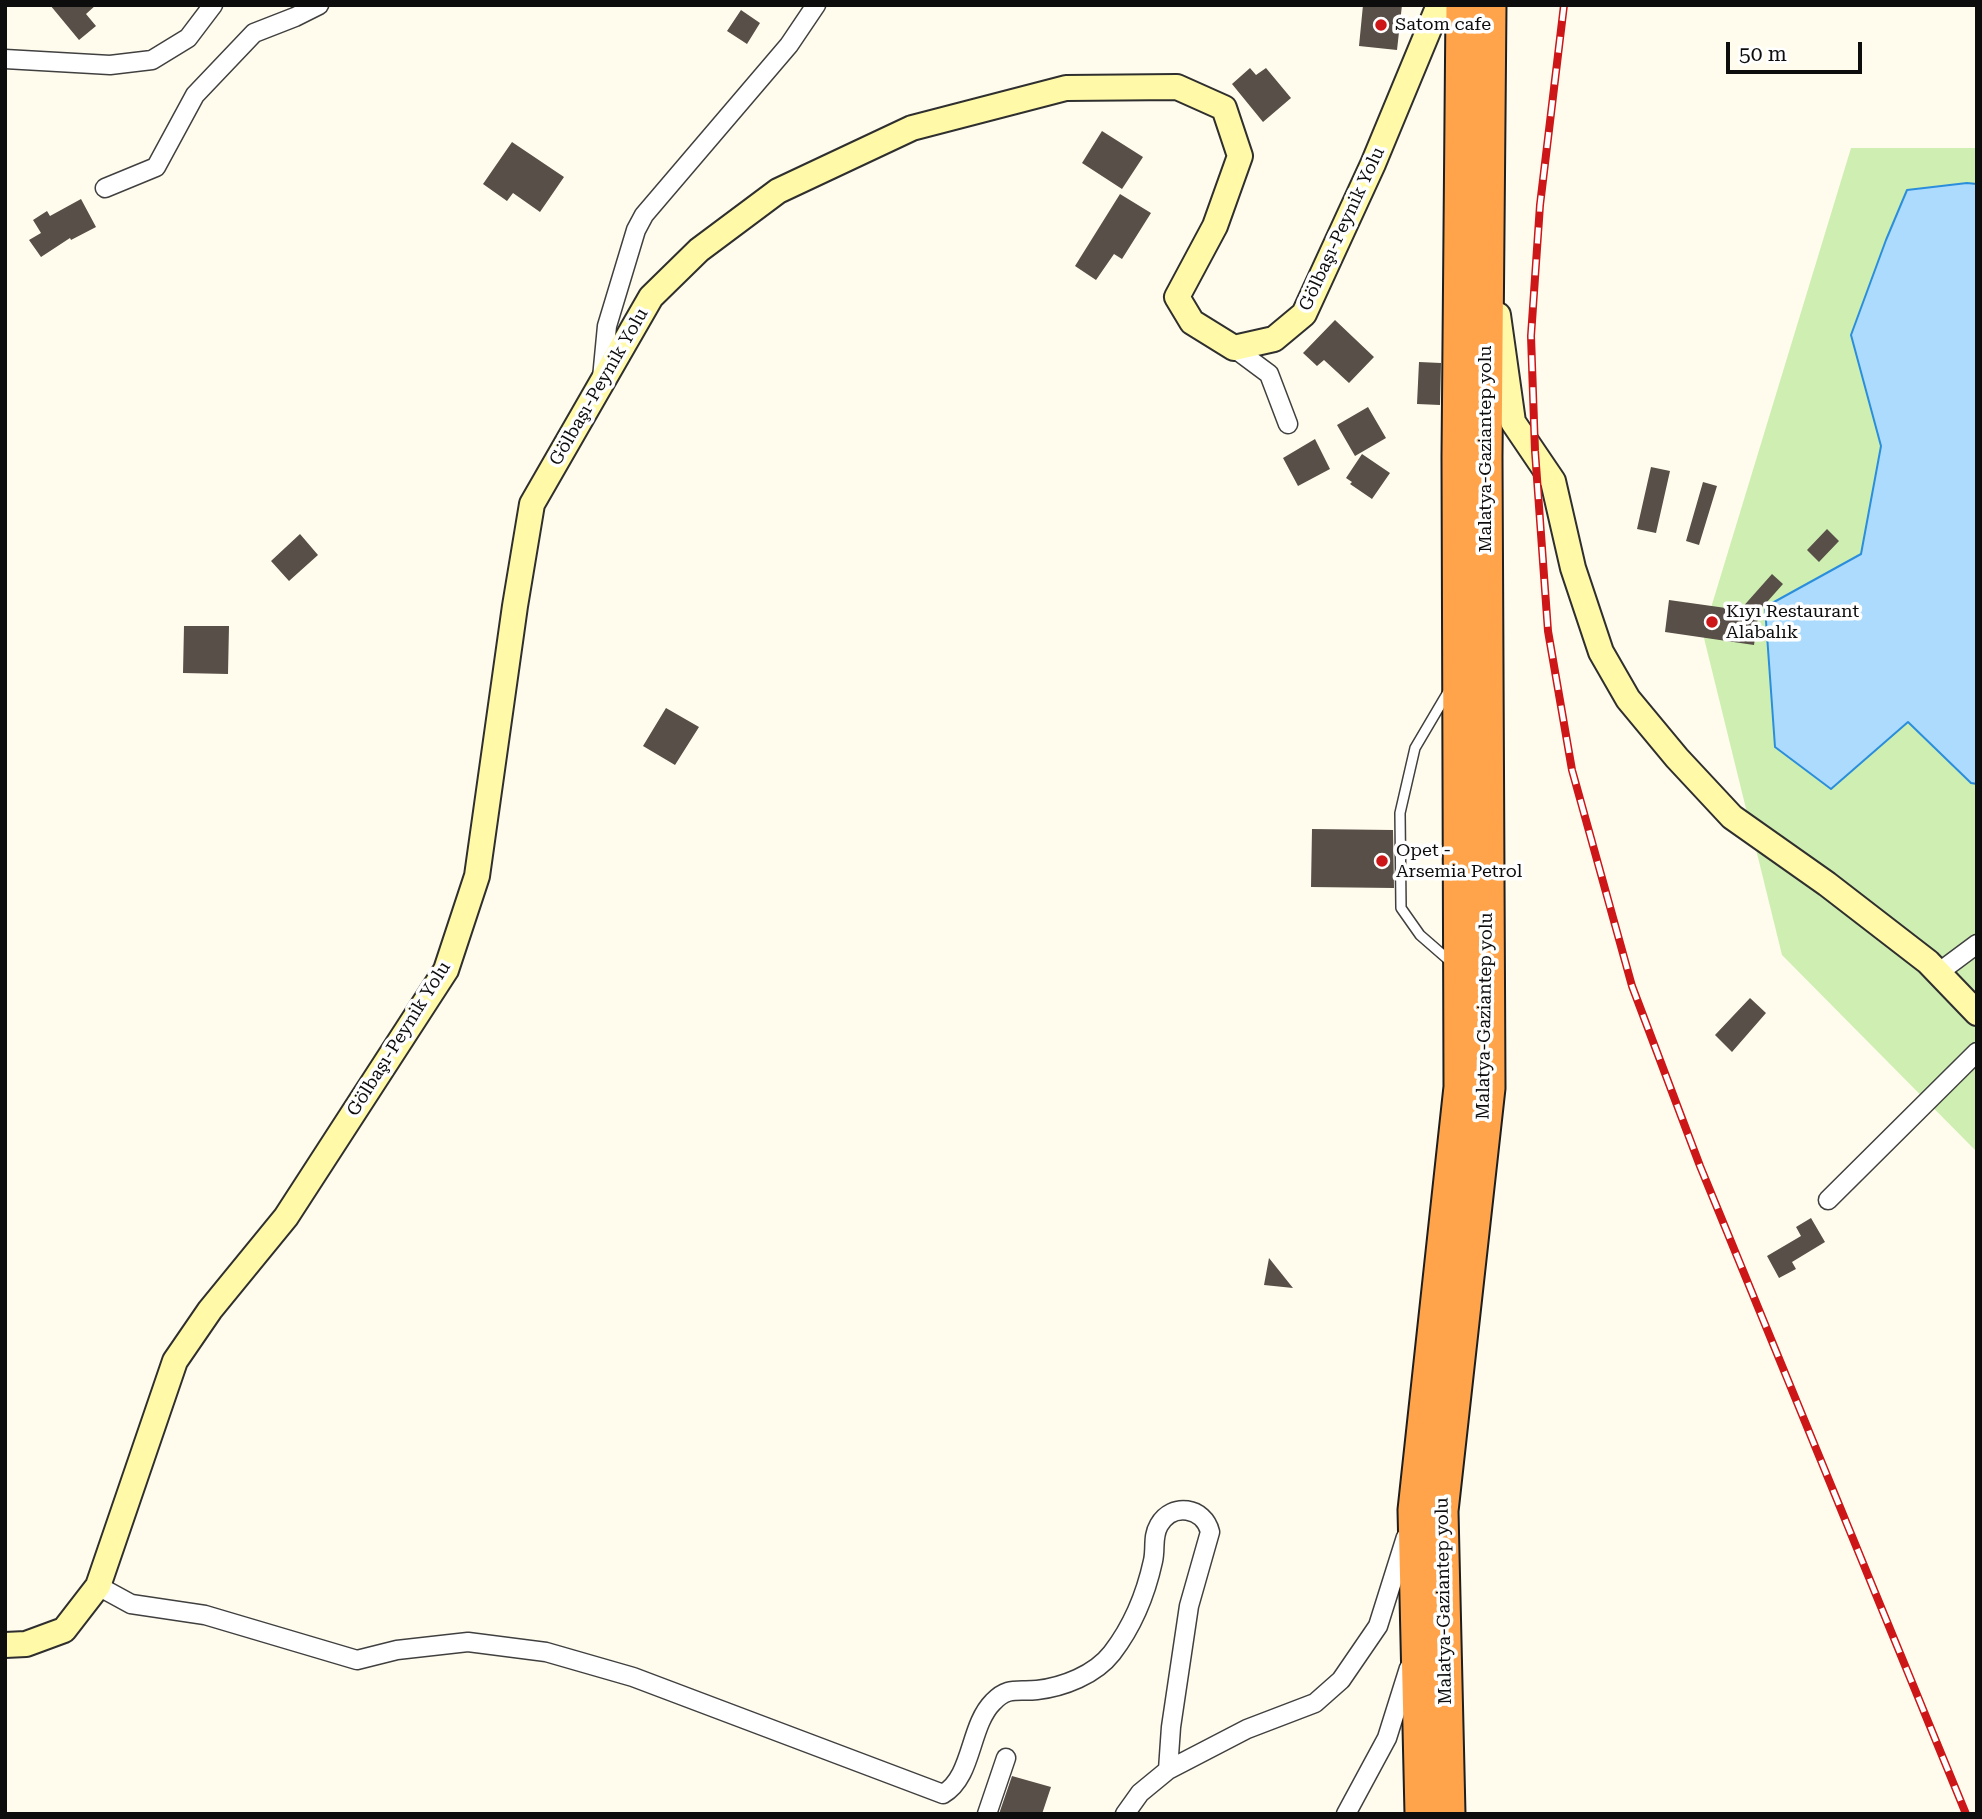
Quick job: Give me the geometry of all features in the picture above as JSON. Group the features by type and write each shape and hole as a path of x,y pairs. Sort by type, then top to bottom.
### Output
{"highway":[{"name":"Malatya-Gaziantep yolu","path":"1422,1814 1415,1510 1461,1087 1459,456 1463,5"},
{"name":"Malatya-Gaziantep yolu","path":"1448,1814 1441,1511 1488,1088 1485,498 1489,5"}],"street":[{"path":"5,59 110,65 152,60 188,38 214,5"},
{"path":"105,188 156,167 195,95 254,33 319,5"},
{"path":"601,383 607,326 633,240 644,215 789,45 816,5"},
{"name":"Gölbaşı-Peynik Yolu","path":"5,1645 26,1644 64,1630 98,1586 175,1361 210,1310 286,1217 446,970 477,876 532,504 651,297 699,250 778,191 912,128 1066,88 1177,87 1224,108 1240,156 1215,226 1177,297 1192,322 1234,348 1274,339 1304,314 1373,163 1438,5"},
{"path":"1487,253 1513,422 1553,481 1573,568 1601,652 1628,699 1676,758 1732,817 1827,884 1928,962 1977,1013"},
{"path":"1234,348 1269,374 1288,424"},
{"path":"1938,973 1977,944"},
{"path":"1828,1200 1977,1052"},
{"path":"98,1586 131,1604 205,1615 358,1660 397,1650 468,1642 546,1652 633,1677 943,1794 952,1788 962,1773 974,1736 992,1703 1011,1689 1038,1690 1084,1677 1111,1655 1148,1584 1154,1555 1154,1537 1160,1523 1178,1510 1192,1510 1208,1523 1210,1532 1189,1606 1171,1727 1168,1770"},
{"path":"1125,1814 1140,1793 1168,1770 1247,1729 1315,1703 1341,1680 1378,1626 1415,1510"},
{"path":"1346,1814 1387,1738 1418,1641"},
{"path":"987,1814 1006,1758"}],"lane":[{"path":"1460,673 1415,748 1400,813 1401,908 1420,936 1461,971"}],"green space":[{"path":"1851,148 1977,148 1977,1152 1782,955 1703,634"}],"water":[{"path":"1977,184 1977,784 1971,783 1908,722 1831,789 1775,747 1765,607 1861,554 1881,446 1851,335 1907,190"}],"building":[{"path":"50,5 96,5 86,14 96,26 79,40"},
{"path":"1363,5 1402,5 1397,50 1359,46"},
{"path":"741,10 760,23 747,44 727,31"},
{"path":"1250,68 1256,75 1266,68 1291,98 1263,122 1232,84"},
{"path":"1102,131 1143,157 1122,189 1082,163"},
{"path":"512,142 564,177 540,212 513,193 507,201 483,184"},
{"path":"1120,194 1151,213 1122,259 1114,254 1096,280 1075,266"},
{"path":"81,199 96,227 71,240 70,238 41,257 29,240 41,233 33,220 47,211 50,216"},
{"path":"1335,320 1374,357 1349,383 1324,360 1317,366 1303,353"},
{"path":"1419,362 1441,363 1440,405 1417,404"},
{"path":"1368,407 1386,438 1355,456 1337,425"},
{"path":"1315,439 1330,469 1298,486 1283,458"},
{"path":"1362,454 1390,473 1372,499 1350,484 1352,482 1346,478"},
{"path":"1651,467 1670,471 1656,533 1637,529"},
{"path":"1703,482 1717,486 1699,545 1686,541"},
{"path":"1827,529 1839,541 1819,562 1807,550"},
{"path":"300,534 318,555 289,581 271,561"},
{"path":"1772,574 1783,584 1759,611 1754,645 1665,632 1669,600 1740,610"},
{"path":"184,626 229,626 228,674 183,673"},
{"path":"666,708 699,727 675,765 643,746"},
{"path":"1312,829 1393,830 1394,888 1311,887"},
{"path":"1750,998 1766,1013 1732,1052 1715,1035"},
{"path":"1811,1218 1825,1242 1792,1262 1796,1269 1779,1278 1767,1256 1801,1236 1796,1227"},
{"path":"1269,1258 1293,1288 1264,1285"},
{"path":"1012,1776 1051,1787 1042,1814 999,1814"}],"railway":[{"path":"1564,5 1540,205 1531,336 1535,451 1548,631 1572,770 1632,986 1700,1166 1966,1814"}],"place":[{"name":"Satom cafe","path":"1381,25"},
{"name":"Kıyı Restaurant Alabalık","path":"1712,622"},
{"name":"Opet - Arsemia Petrol","path":"1382,861"}]}
